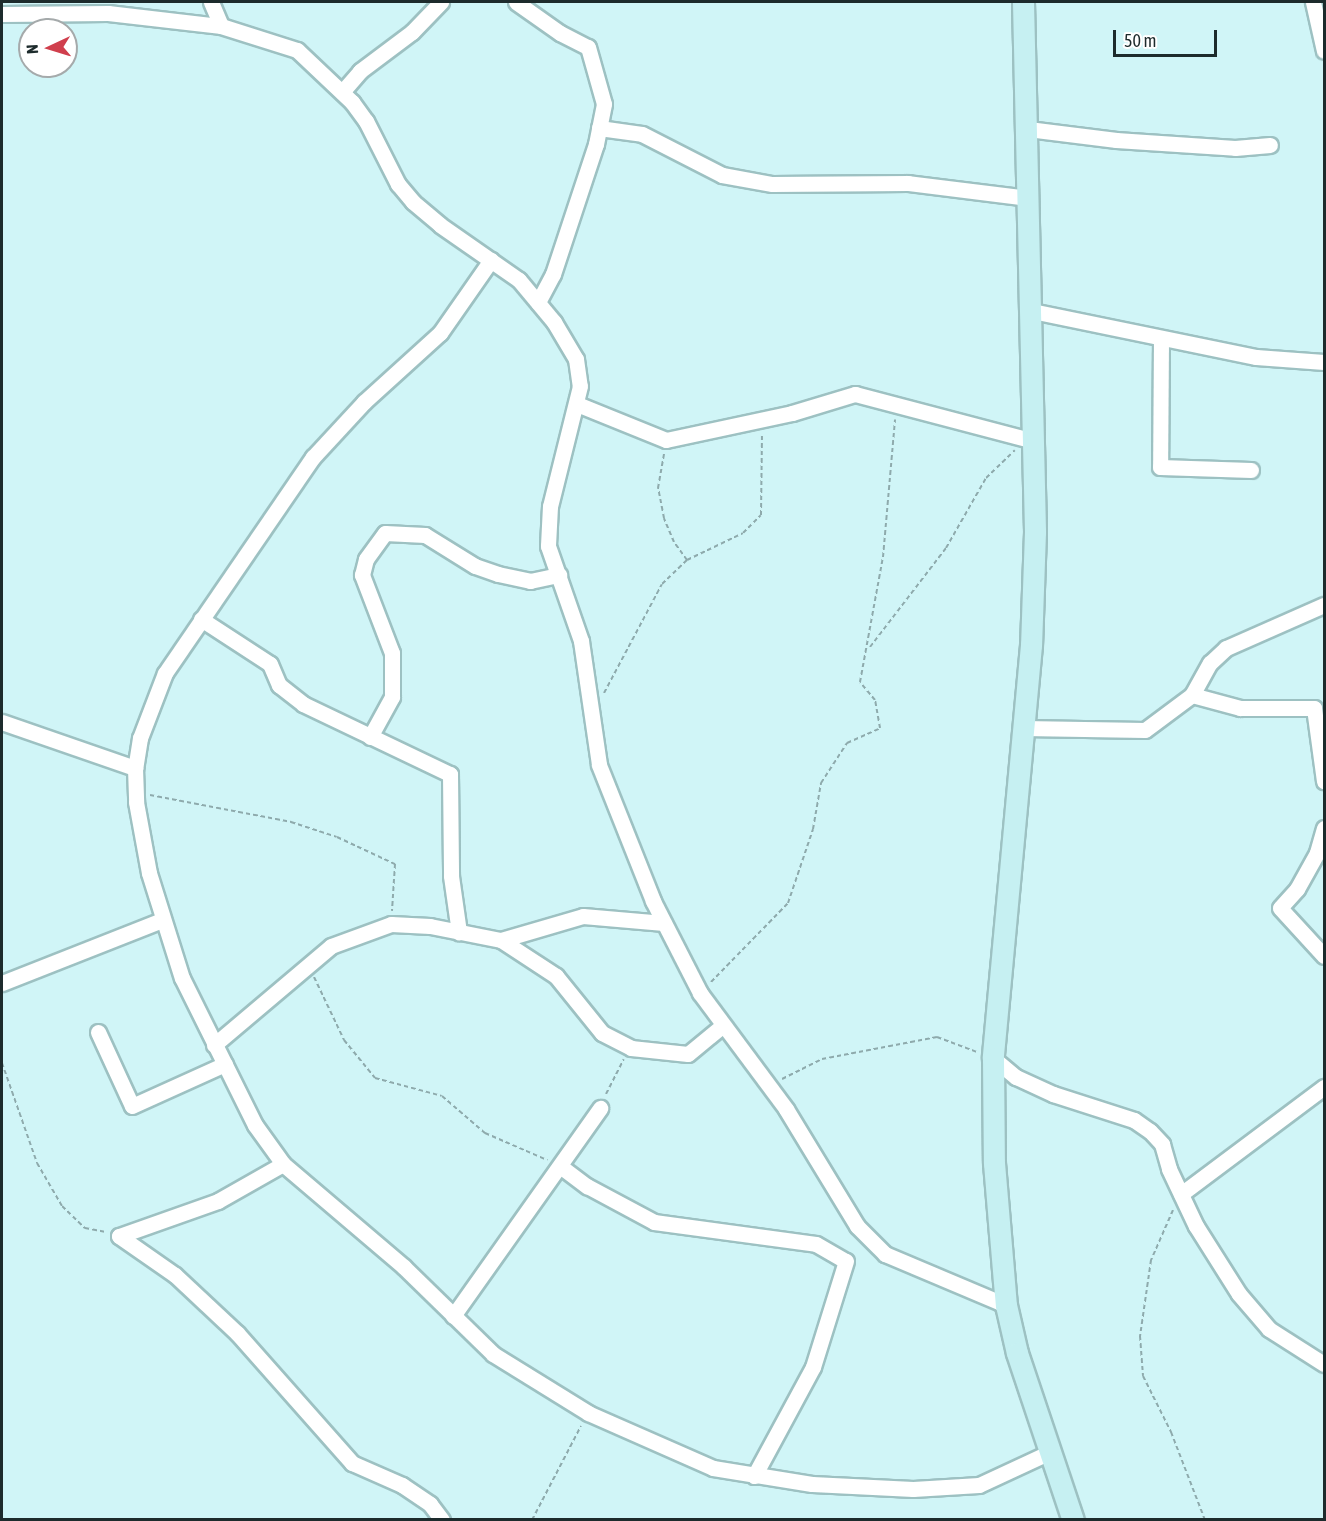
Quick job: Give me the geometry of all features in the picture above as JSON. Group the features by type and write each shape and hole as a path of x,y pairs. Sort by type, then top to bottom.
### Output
{"main road":[{"path":"1023,2 1028,129 1034,441 1031,645 993,1058 994,1163 1006,1305 1048,1453 1073,1520"}],"street":[{"path":"211,2 221,26"},
{"path":"342,92 360,71 412,32 441,2"},
{"path":"516,2 560,33 588,47 604,104 599,128 553,274 538,302"},
{"path":"1313,2 1324,51"},
{"path":"2,14 108,14 221,26 297,50 342,92 366,121 398,184 413,202 519,280 538,302 576,359 580,377 577,404 546,531 581,641 599,765 664,923 700,993 722,1026 769,1086 857,1226 872,1243 885,1254 1006,1305"},
{"path":"599,128 642,134 722,175 772,184 908,183 1029,198"},
{"path":"1028,129 1116,140 1235,148 1270,145"},
{"path":"491,260 440,333 364,402 313,457 165,673 145,721 135,768 136,792 149,873 182,978 255,1125 282,1164 404,1267 493,1354 588,1413 712,1468 754,1476 913,1489 979,1485 1048,1453"},
{"path":"1032,311 1256,357 1324,362"},
{"path":"1161,339 1160,467 1251,470"},
{"path":"577,404 666,440 762,420 855,394 897,407 1034,441"},
{"path":"370,737 392,697 392,653 362,575 366,558 385,533 425,535 475,566 498,574 531,581 559,575"},
{"path":"1023,728 1145,730 1192,696 1210,663 1226,648 1324,605"},
{"path":"201,619 270,664 279,685 303,704 450,774 451,876 459,932"},
{"path":"1192,696 1240,708 1314,708 1324,781"},
{"path":"2,722 135,768"},
{"path":"1324,828 1317,853 1297,889 1280,908 1324,956"},
{"path":"501,940 583,916 664,923"},
{"path":"2,983 162,920"},
{"path":"214,1045 331,946 391,924 459,932 501,940 556,976 602,1032 631,1048 688,1054 722,1026"},
{"path":"98,1032 132,1106 225,1064"},
{"path":"993,1058 1016,1077 1053,1094 1134,1120 1150,1131 1162,1144 1196,1226 1239,1294 1269,1329 1324,1364"},
{"path":"1181,1194 1324,1087"},
{"path":"453,1316 600,1108"},
{"path":"119,1236 218,1201 282,1164"},
{"path":"560,1166 587,1186 654,1222 816,1244 846,1261 813,1367 754,1476"},
{"path":"119,1236 175,1275 237,1333 352,1463 402,1485 430,1504 442,1520"}],"path":[{"path":"700,993 788,903 813,829 820,783 848,743 880,728 875,700 860,682 868,650 884,557 897,407"},
{"path":"591,719 662,584 687,560 743,533 761,515 762,420"},
{"path":"666,440 658,488 674,542 687,560"},
{"path":"868,650 946,548 986,478 1008,453 1034,441"},
{"path":"136,792 291,822 337,837 395,864 391,924"},
{"path":"309,964 344,1040 375,1078 442,1096 485,1133 560,1166"},
{"path":"769,1086 822,1059 937,1037 993,1058"},
{"path":"600,1108 631,1048"},
{"path":"2,1063 37,1163 62,1206 85,1228 119,1236"},
{"path":"1181,1194 1151,1260 1140,1336 1143,1376 1171,1432 1205,1520"},
{"path":"532,1520 588,1413"}]}
